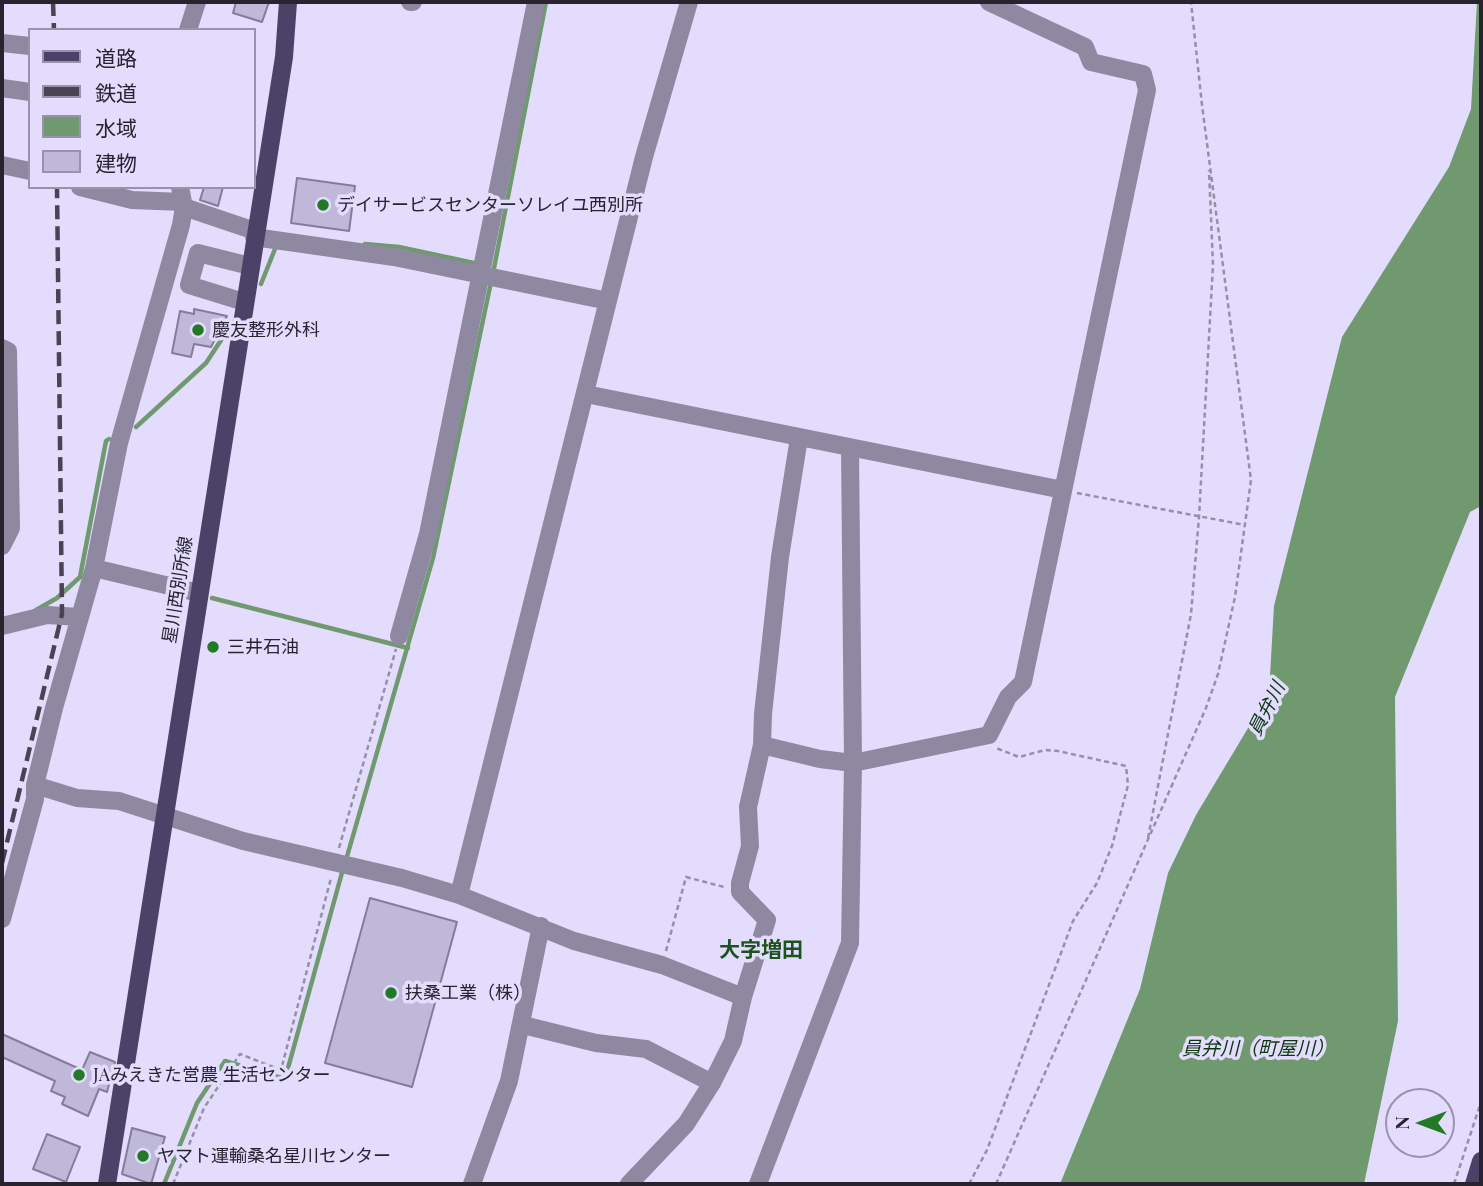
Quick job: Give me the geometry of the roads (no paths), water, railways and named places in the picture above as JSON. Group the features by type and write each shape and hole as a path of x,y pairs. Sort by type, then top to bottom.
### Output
{"main road":[{"name":"星川西別所線","path":"107,1184 163,813 284,57 288,2"}],"street":[{"path":"189,28 197,2"},
{"path":"399,636 428,534 488,277 536,2"},
{"path":"459,895 644,157 689,2"},
{"path":"762,745 820,759 853,763 989,735 1008,697 1023,682 1147,90 1143,74 1091,62 1086,47 989,2"},
{"path":"2,43 28,46"},
{"path":"2,88 28,92"},
{"path":"2,165 28,171"},
{"path":"88,189 132,200 182,199 255,234 394,257 608,301"},
{"path":"2,919 94,568 119,443 129,419 164,283 182,199"},
{"path":"190,285 198,253 250,266"},
{"path":"164,283 190,285 244,302"},
{"path":"2,348 8,351 12,528 2,546"},
{"path":"586,394 1063,490"},
{"path":"629,1184 686,1124 712,1083 733,1041 743,997 767,920 740,891 750,846 748,807 762,745 780,557 799,438"},
{"path":"758,1184 850,943 853,763 850,447"},
{"path":"94,568 199,593"},
{"path":"2,626 47,615 80,617"},
{"path":"35,785 77,798 119,801 243,841 459,895 573,941 662,965 743,997"},
{"path":"472,1184 509,1081 523,1025 541,926"},
{"path":"523,1025 596,1044 646,1049 712,1083"}],"water":[{"name":"員弁川（町屋川）","path":"1477,2 1481,2 1481,506 1470,512 1395,697 1398,1021 1364,1184 1060,1184 1140,989 1168,873 1196,815 1269,693 1274,606 1342,337 1449,167 1471,109"}],"waterway":[{"path":"493,273 546,2"},
{"path":"365,244 399,247 474,263"},
{"path":"261,284 275,249"},
{"path":"346,860 433,558 491,282"},
{"path":"136,427 206,363 233,322"},
{"path":"36,610 57,598 80,577 106,441 109,439"},
{"path":"212,598 408,648"},
{"path":"164,1184 197,1103 225,1061 285,1079 343,869"}],"railway":[{"path":"53,2 54,28"},
{"path":"2,863 62,614 57,189"}],"place":[{"name":"デイサービスセンターソレイユ西別所","path":"323,205"},
{"name":"慶友整形外科","path":"198,330"},
{"name":"三井石油","path":"213,647"},
{"name":"扶桑工業（株）","path":"391,993"},
{"name":"JAみえきた営農 生活センター","path":"79,1075"},
{"name":"ヤマト運輸桑名星川センター","path":"143,1156"}],"district":[{"name":"大字増田","path":"761,950"}],"water label":[{"name":"員弁川","path":"1267,709"}]}
